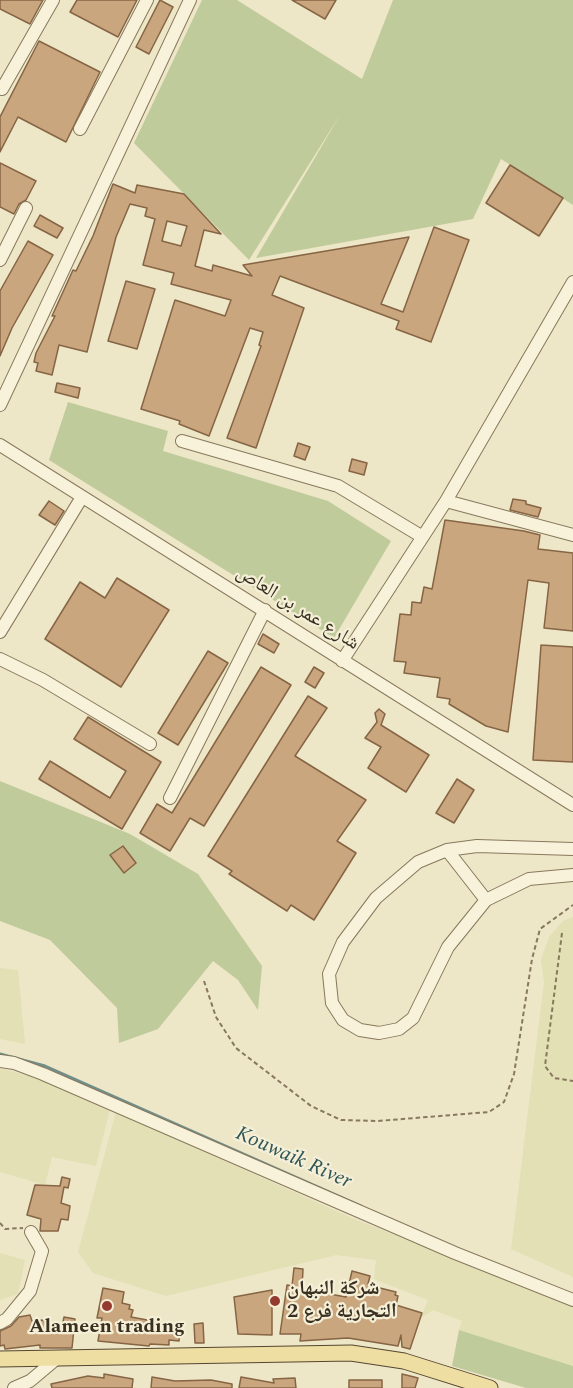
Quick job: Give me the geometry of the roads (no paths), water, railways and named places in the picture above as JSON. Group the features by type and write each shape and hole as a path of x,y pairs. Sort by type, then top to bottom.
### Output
{"main road":[{"path":"0,1359 55,1360 351,1353 404,1361 490,1388"}],"street":[{"path":"2,89 53,0"},
{"path":"80,129 147,0"},
{"path":"0,405 190,0"},
{"path":"0,260 26,208"},
{"path":"342,661 421,536 446,501 573,282"},
{"path":"182,441 338,486 421,536"},
{"name":"شارع عمر بن العاص","path":"0,445 573,805"},
{"path":"0,632 82,497"},
{"path":"446,501 573,535"},
{"path":"170,798 265,610"},
{"path":"0,659 43,680 150,744"},
{"path":"573,849 506,846 447,850 418,862 376,898 353,926 334,958 329,974 329,994 337,1012 351,1026 369,1033 389,1032 407,1024 418,1011 448,947 486,900 529,879 573,875"},
{"path":"447,850 486,900"},
{"path":"0,1061 14,1063 43,1074 455,1253 573,1300"},
{"path":"0,1323 7,1319 30,1291 42,1251 31,1232"},
{"path":"14,1388 30,1381 55,1360"}],"waterway":[{"name":"Kouwaik River","path":"0,1054 45,1066 361,1206"}],"place":[{"name":"شركة النبهان التجارية فرع 2","path":"275,1301"},
{"name":"Alameen trading","path":"107,1306"}]}
